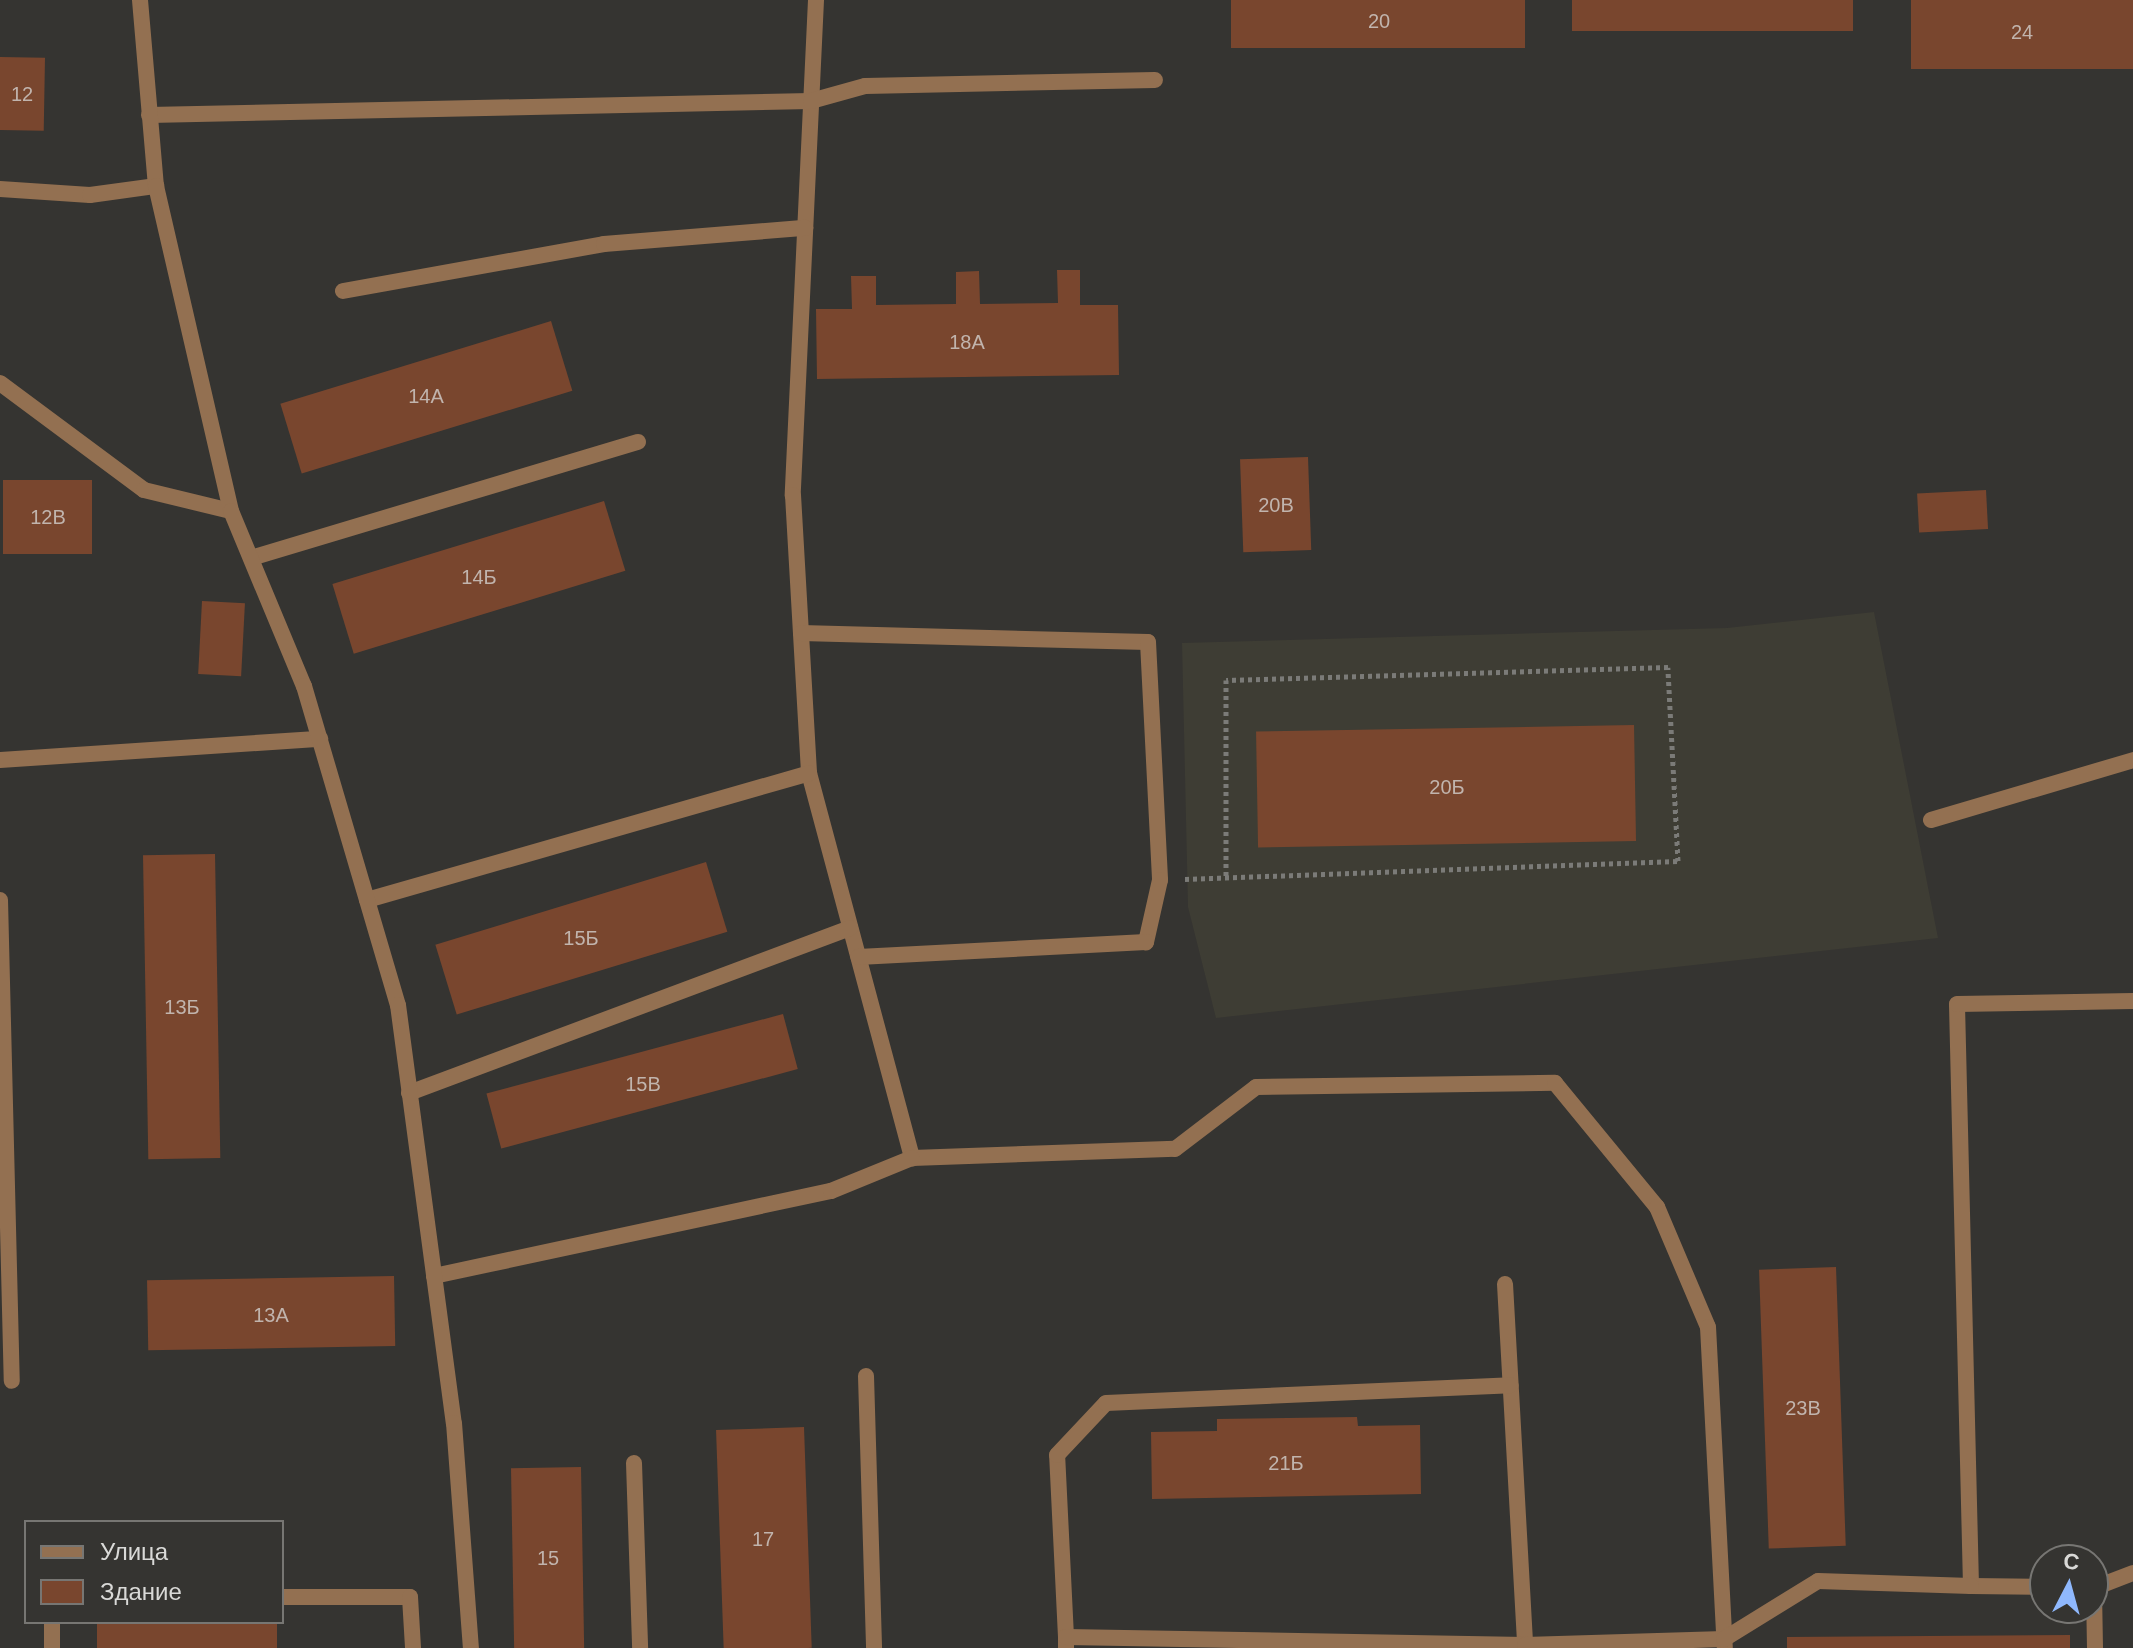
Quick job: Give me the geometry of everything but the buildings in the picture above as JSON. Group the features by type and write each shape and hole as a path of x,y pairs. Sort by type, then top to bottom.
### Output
{"street":[{"path":"140,0 156,186 231,511 320,739 398,1005 434,1276 471,1648"},
{"path":"816,0 793,495 809,773 912,1158"},
{"path":"149,115 811,101 865,86 1155,80"},
{"path":"0,189 90,195 156,186"},
{"path":"343,291 604,244 805,228"},
{"path":"0,383 144,490 231,511"},
{"path":"251,558 638,442"},
{"path":"801,633 1148,642 1160,880 1146,942 858,957"},
{"path":"0,760 320,739"},
{"path":"1931,820 2133,760"},
{"path":"367,900 809,773"},
{"path":"0,900 12,1381"},
{"path":"409,1093 850,928"},
{"path":"1971,1586 1957,1004 2133,1001"},
{"path":"434,1276 831,1191 912,1158 1175,1149 1256,1087 1555,1083 1657,1207 1708,1327 1725,1643"},
{"path":"1505,1284 1525,1645"},
{"path":"866,1376 874,1648"},
{"path":"1511,1385 1106,1403 1057,1455 1066,1643 1725,1643 1818,1581 2029,1587"},
{"path":"634,1463 640,1648"},
{"path":"2109,1582 2133,1573"},
{"path":"284,1597 410,1597 413,1648"},
{"path":"52,1624 52,1648"},
{"path":"2094,1624 2095,1648"}],"path":[{"path":"1160,880 1678,861 1668,667 1226,680 1226,877"}],"shaded area":[{"path":"1874,612 1938,938 1216,1018 1188,907 1182,643 1727,628"}]}
